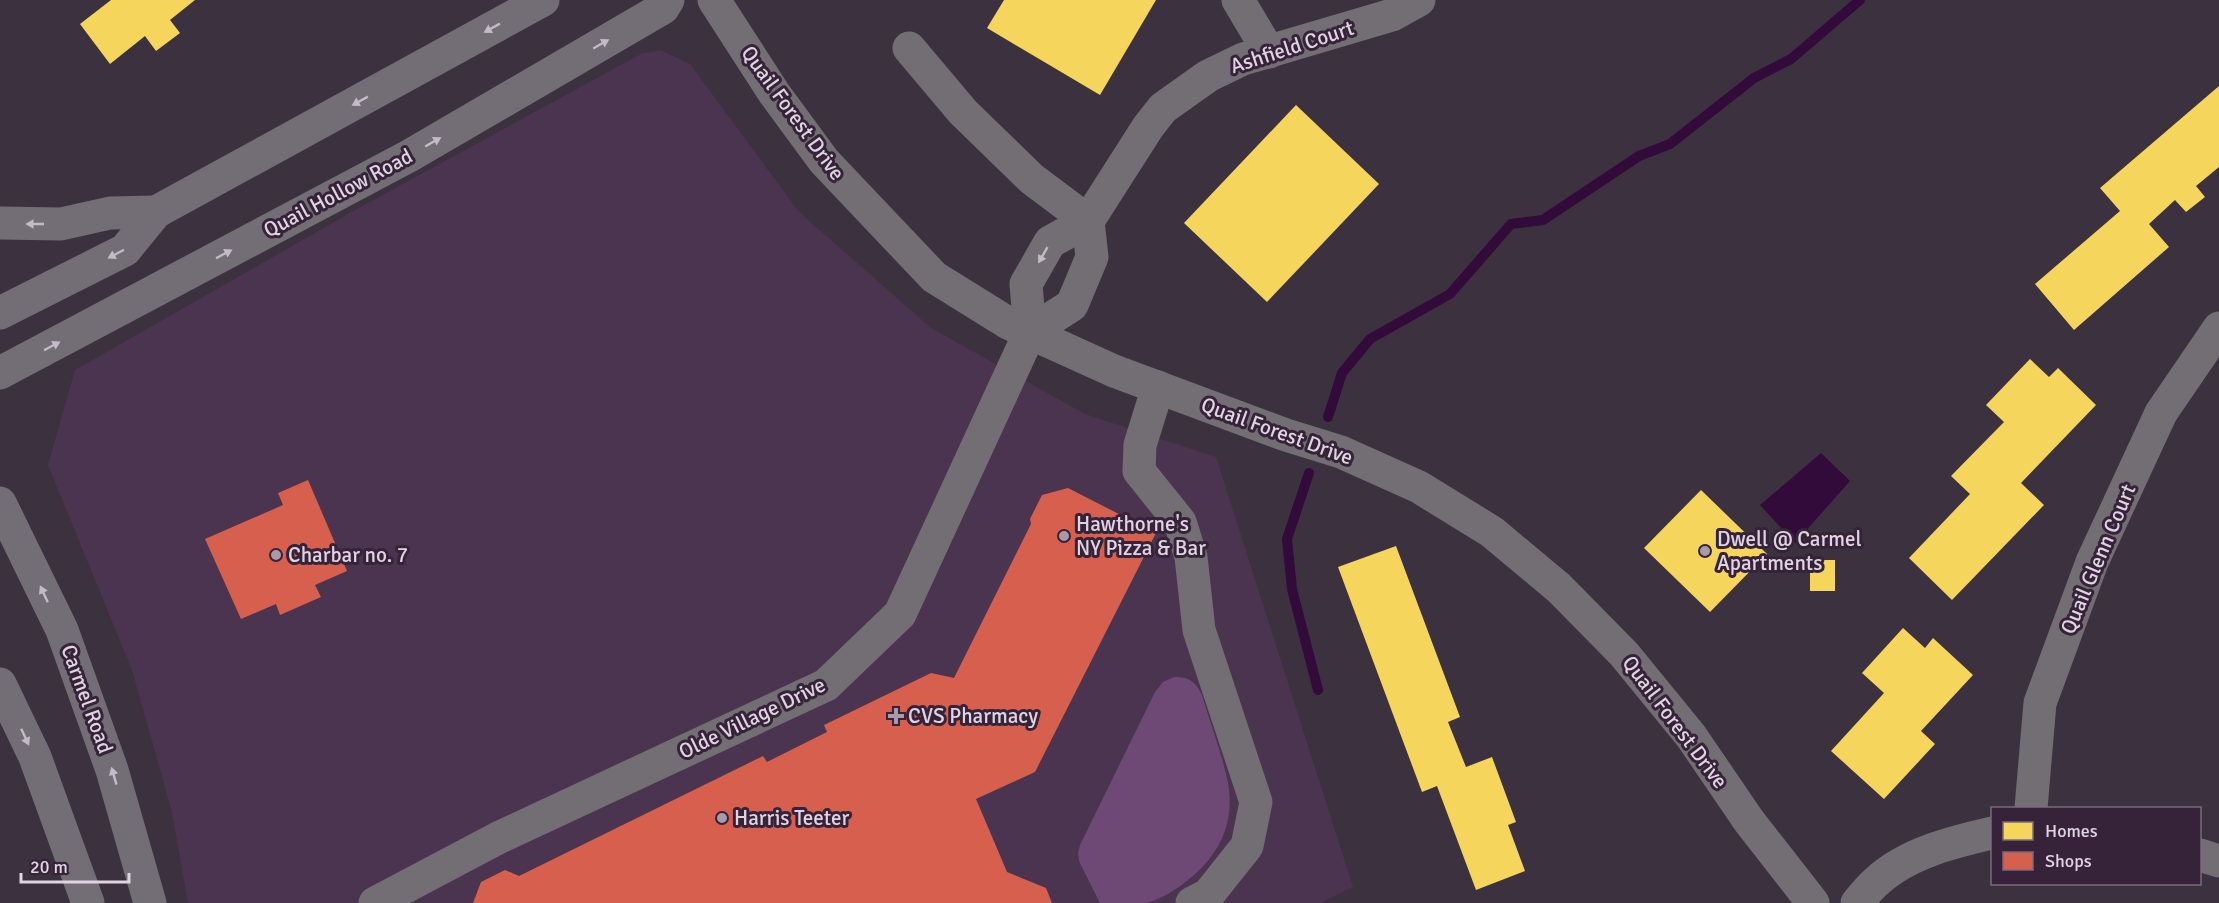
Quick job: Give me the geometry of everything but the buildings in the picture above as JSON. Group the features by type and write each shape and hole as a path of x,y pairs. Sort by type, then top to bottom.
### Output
{"main road":[{"path":"0,313 125,250 156,212 543,0"},
{"name":"Quail Hollow Road","path":"0,373 409,156 663,8 668,0"},
{"path":"0,223 61,224 110,213 156,212"},
{"name":"Carmel Road","path":"0,503 62,630 112,770 150,903"},
{"path":"0,684 34,757 88,903"}],"street":[{"name":"Quail Forest Drive","path":"714,0 774,93 824,161 934,277 1008,324 1114,371 1286,435 1341,452 1419,487 1492,532 1559,588 1624,654 1691,736 1749,821 1813,903"},
{"path":"1238,0 1269,52"},
{"name":"Ashfield Court","path":"1030,333 1026,284 1050,242 1088,221 1148,127 1163,108 1208,76 1243,59 1392,15 1419,0"},
{"path":"909,48 963,112 1032,179 1088,221 1092,257 1072,305 1030,333"},
{"name":"Olde Village Drive","path":"375,903 498,838 826,685 900,614 1030,333"},
{"name":"Quail Glenn Court","path":"2031,807 2040,703 2092,562 2161,413 2217,337"},
{"path":"1158,387 1140,445 1139,471 1180,522 1191,557 1199,630 1256,802 1247,846 1208,895 1192,903"},
{"path":"1857,903 1876,881 1904,862 1957,841 1991,833"},
{"path":"2201,856 2219,861"}],"shaded area":[{"path":"660,50 690,64 799,212 931,328 1085,414 1216,457 1353,887 1320,903 188,903 172,812 132,670 48,465 75,370 357,209 641,54"},
{"path":"1821,453 1850,481 1795,543 1760,505"},
{"path":"1174,677 1191,681 1202,695 1228,783 1230,799 1226,829 1203,867 1171,892 1146,903 1100,903 1079,861 1080,845 1155,692 1163,682"}],"waterway":[{"path":"1328,417 1342,373 1370,339 1450,294 1511,224 1543,220 1639,156 1670,144 1754,78 1791,59 1860,0"},
{"path":"1309,473 1287,539 1292,589 1318,690"}],"place":[{"name":"Hawthorne's NY Pizza & Bar","path":"1064,536"},
{"name":"Dwell @ Carmel Apartments","path":"1705,551"},
{"name":"Charbar no. 7","path":"276,555"},
{"name":"CVS Pharmacy","path":"896,716"},
{"name":"Harris Teeter","path":"722,818"}]}
